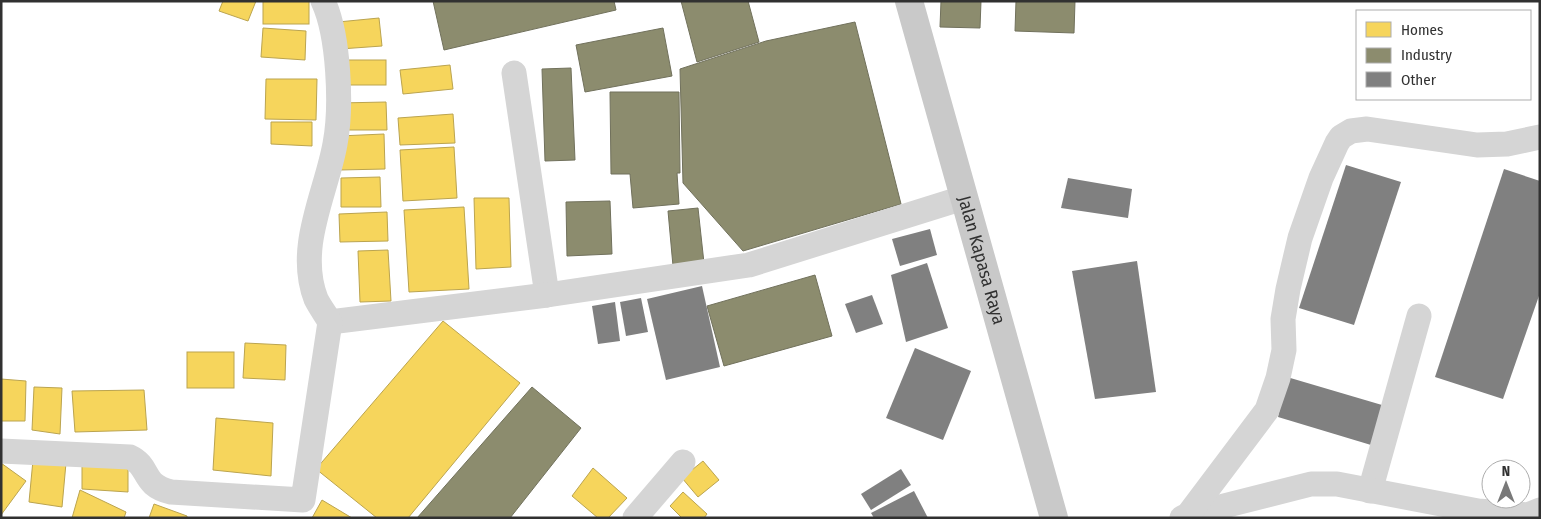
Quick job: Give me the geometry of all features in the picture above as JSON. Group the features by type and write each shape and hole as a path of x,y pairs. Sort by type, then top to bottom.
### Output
{"main road":[{"name":"Jalan Kapasa Raya","path":"908,1 1054,518"}],"street":[{"path":"1,451 130,457 137,460 151,484 158,489 302,509 330,322 317,300 312,280 310,253 313,225 336,141 338,86 336,52 331,22 323,1"},
{"path":"514,73 547,295"},
{"path":"1185,517 1267,410 1278,378 1284,350 1283,319 1300,238 1321,178 1336,143 1351,131 1367,129 1477,145 1507,144 1540,137"},
{"path":"330,322 547,295 749,265 963,198"},
{"path":"1370,491 1419,316"},
{"path":"635,518 683,462"},
{"path":"1185,517 1311,484 1337,484 1478,511 1528,516 1540,510"}],"building: Homes":[{"path":"223,1 256,1 248,21 219,11"},
{"path":"263,1 309,1 309,24 263,24"},
{"path":"379,18 382,46 340,49 338,22"},
{"path":"263,28 306,31 305,60 261,57"},
{"path":"343,60 386,60 386,85 343,85"},
{"path":"450,65 453,89 403,94 400,70"},
{"path":"266,79 317,79 316,120 265,119"},
{"path":"386,102 387,130 339,130 339,103"},
{"path":"453,114 455,143 400,145 398,118"},
{"path":"271,122 312,122 312,146 271,144"},
{"path":"384,134 385,169 340,170 339,136"},
{"path":"454,147 457,198 403,201 400,150"},
{"path":"380,177 381,207 341,207 341,178"},
{"path":"474,198 509,198 511,267 476,269"},
{"path":"464,207 469,289 409,292 404,210"},
{"path":"387,212 388,241 340,242 339,214"},
{"path":"388,250 391,301 360,302 358,251"},
{"path":"443,321 520,383 408,518 377,518 316,469"},
{"path":"245,343 286,345 285,380 243,378"},
{"path":"187,352 234,352 234,388 187,388"},
{"path":"1,379 26,381 25,421 1,421"},
{"path":"34,387 62,388 60,434 32,430"},
{"path":"144,390 147,430 75,432 72,391"},
{"path":"216,418 273,423 271,476 213,470"},
{"path":"33,460 66,463 62,507 29,502"},
{"path":"703,461 719,480 698,497 682,478"},
{"path":"1,463 26,481 1,515"},
{"path":"82,463 128,465 128,492 82,489"},
{"path":"593,468 627,498 608,518 598,518 572,496"},
{"path":"80,490 126,512 124,518 72,518"},
{"path":"683,492 707,514 704,518 682,518 670,506"},
{"path":"322,500 352,518 312,518"},
{"path":"154,504 187,516 187,518 149,518"}],"building: Industry":[{"path":"433,1 614,1 616,10 444,50"},
{"path":"681,1 748,1 759,42 697,62"},
{"path":"941,1 981,1 980,28 940,27"},
{"path":"1016,1 1075,1 1074,33 1015,31"},
{"path":"855,22 901,204 743,251 683,183 680,69 766,41"},
{"path":"663,28 672,76 585,92 576,45"},
{"path":"571,68 575,160 545,161 542,69"},
{"path":"610,92 679,92 680,173 677,173 679,204 633,208 630,174 611,174"},
{"path":"610,201 612,254 567,256 566,202"},
{"path":"698,208 704,263 673,266 668,211"},
{"path":"815,275 832,336 724,366 707,306"},
{"path":"532,387 581,428 510,518 417,518"}],"building: Other":[{"path":"1346,165 1401,182 1354,325 1299,308"},
{"path":"1504,169 1540,181 1540,293 1503,399 1435,377"},
{"path":"1068,178 1132,189 1128,218 1061,208"},
{"path":"930,229 937,255 900,266 892,239"},
{"path":"1137,261 1156,392 1095,399 1072,271"},
{"path":"927,263 948,328 906,342 891,275"},
{"path":"702,286 720,367 666,380 647,299"},
{"path":"872,295 883,324 856,333 845,304"},
{"path":"641,298 648,332 626,336 620,302"},
{"path":"615,302 620,341 598,344 592,306"},
{"path":"915,348 971,371 943,440 886,418"},
{"path":"1287,377 1382,405 1371,445 1278,417"},
{"path":"901,469 911,485 871,510 861,494"},
{"path":"914,491 928,518 874,518 871,513"}]}
